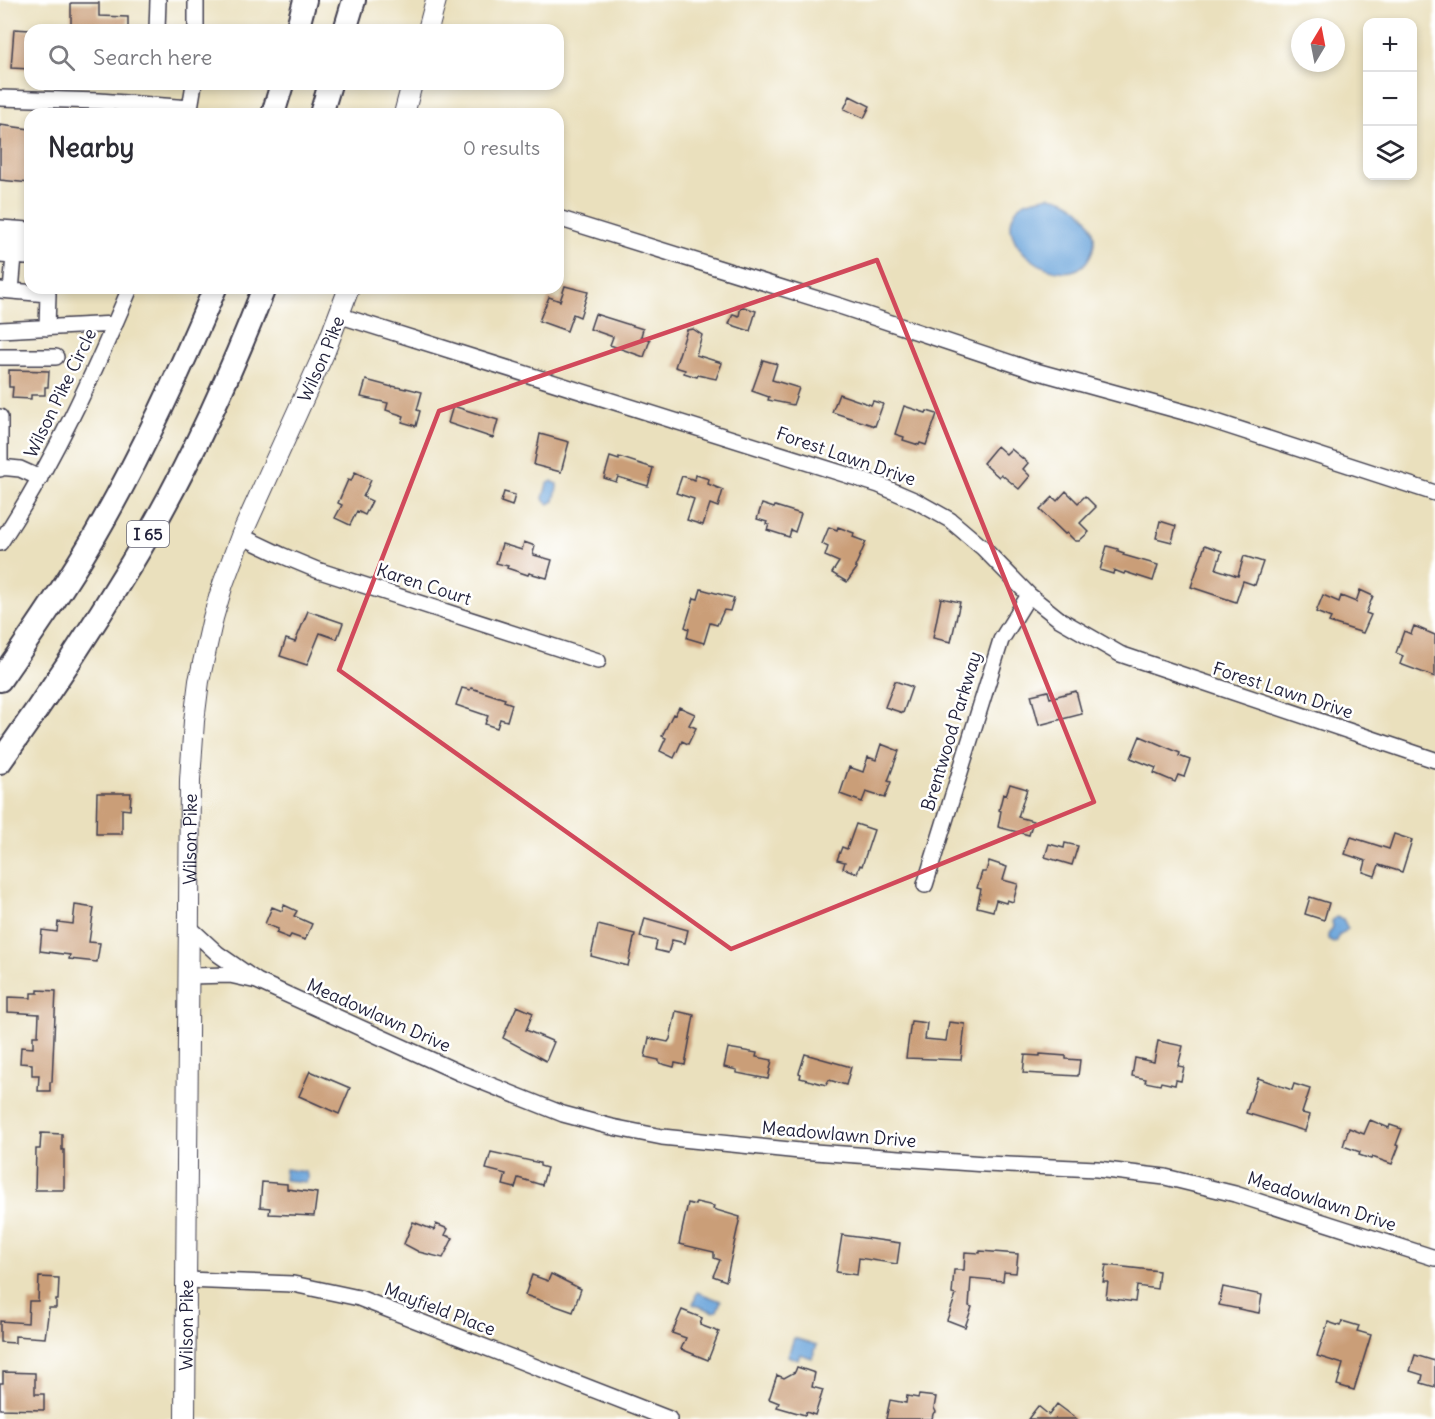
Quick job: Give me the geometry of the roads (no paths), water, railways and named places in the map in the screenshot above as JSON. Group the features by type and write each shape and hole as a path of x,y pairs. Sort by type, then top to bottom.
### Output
{"highway":[{"path":"299,24 305,0"},
{"path":"347,24 354,0"},
{"path":"275,108 280,90"},
{"path":"323,108 328,90"},
{"name":"I 65","path":"0,680 51,605 108,512 174,384 212,294"},
{"name":"I 65","path":"0,762 92,627 132,563 168,498 213,408 261,294"}],"main road":[{"path":"430,24 436,0"},
{"path":"406,108 410,90"},
{"name":"Wilson Pike","path":"185,1419 190,780 196,700 213,618 241,536 325,351 347,294"}],"street":[{"path":"157,24 158,0"},
{"path":"196,0 196,24"},
{"path":"190,108 193,90"},
{"path":"0,98 99,101 163,108"},
{"path":"564,220 843,307 1032,370 1195,415 1435,493"},
{"path":"0,228 19,248"},
{"path":"0,241 19,248"},
{"path":"19,248 6,290 24,290"},
{"path":"47,328 53,294"},
{"name":"Wilson Pike Circle","path":"0,543 40,478 67,428 128,294"},
{"name":"Forest Lawn Drive","path":"338,315 862,478 931,509 960,528 983,548 1029,596 1070,627 1120,654 1435,760"},
{"path":"0,330 115,324"},
{"path":"0,357 56,357"},
{"path":"0,417 0,468 20,469 40,478"},
{"name":"Karen Court","path":"241,536 317,570 598,661"},
{"name":"Brentwood Parkway","path":"925,885 1000,640 1029,596"},
{"name":"Meadowlawn Drive","path":"190,928 218,954 257,981 471,1077 563,1114 612,1127 662,1137 800,1151 1086,1169 1165,1177 1234,1194 1435,1258"},
{"name":"Meadowlawn Drive","path":"189,976 230,975 257,981"},
{"name":"Mayfield Place","path":"186,1280 293,1284 359,1298 669,1419"}],"water":[{"path":"1049,196 1071,203 1088,219 1092,228 1093,250 1087,261 1076,270 1062,272 1047,268 1032,260 1020,248 1012,235 1012,220 1019,206"},
{"path":"552,481 557,484 557,488 554,501 549,504 543,498 547,484"},
{"path":"1336,917 1343,919 1348,929 1333,943 1328,940 1328,935 1333,927 1332,921"},
{"path":"285,1169 306,1172 308,1179 305,1182 284,1180"},
{"path":"697,1292 721,1301 717,1311 693,1304"},
{"path":"794,1338 817,1345 812,1358 800,1354 798,1360 788,1356"}]}
